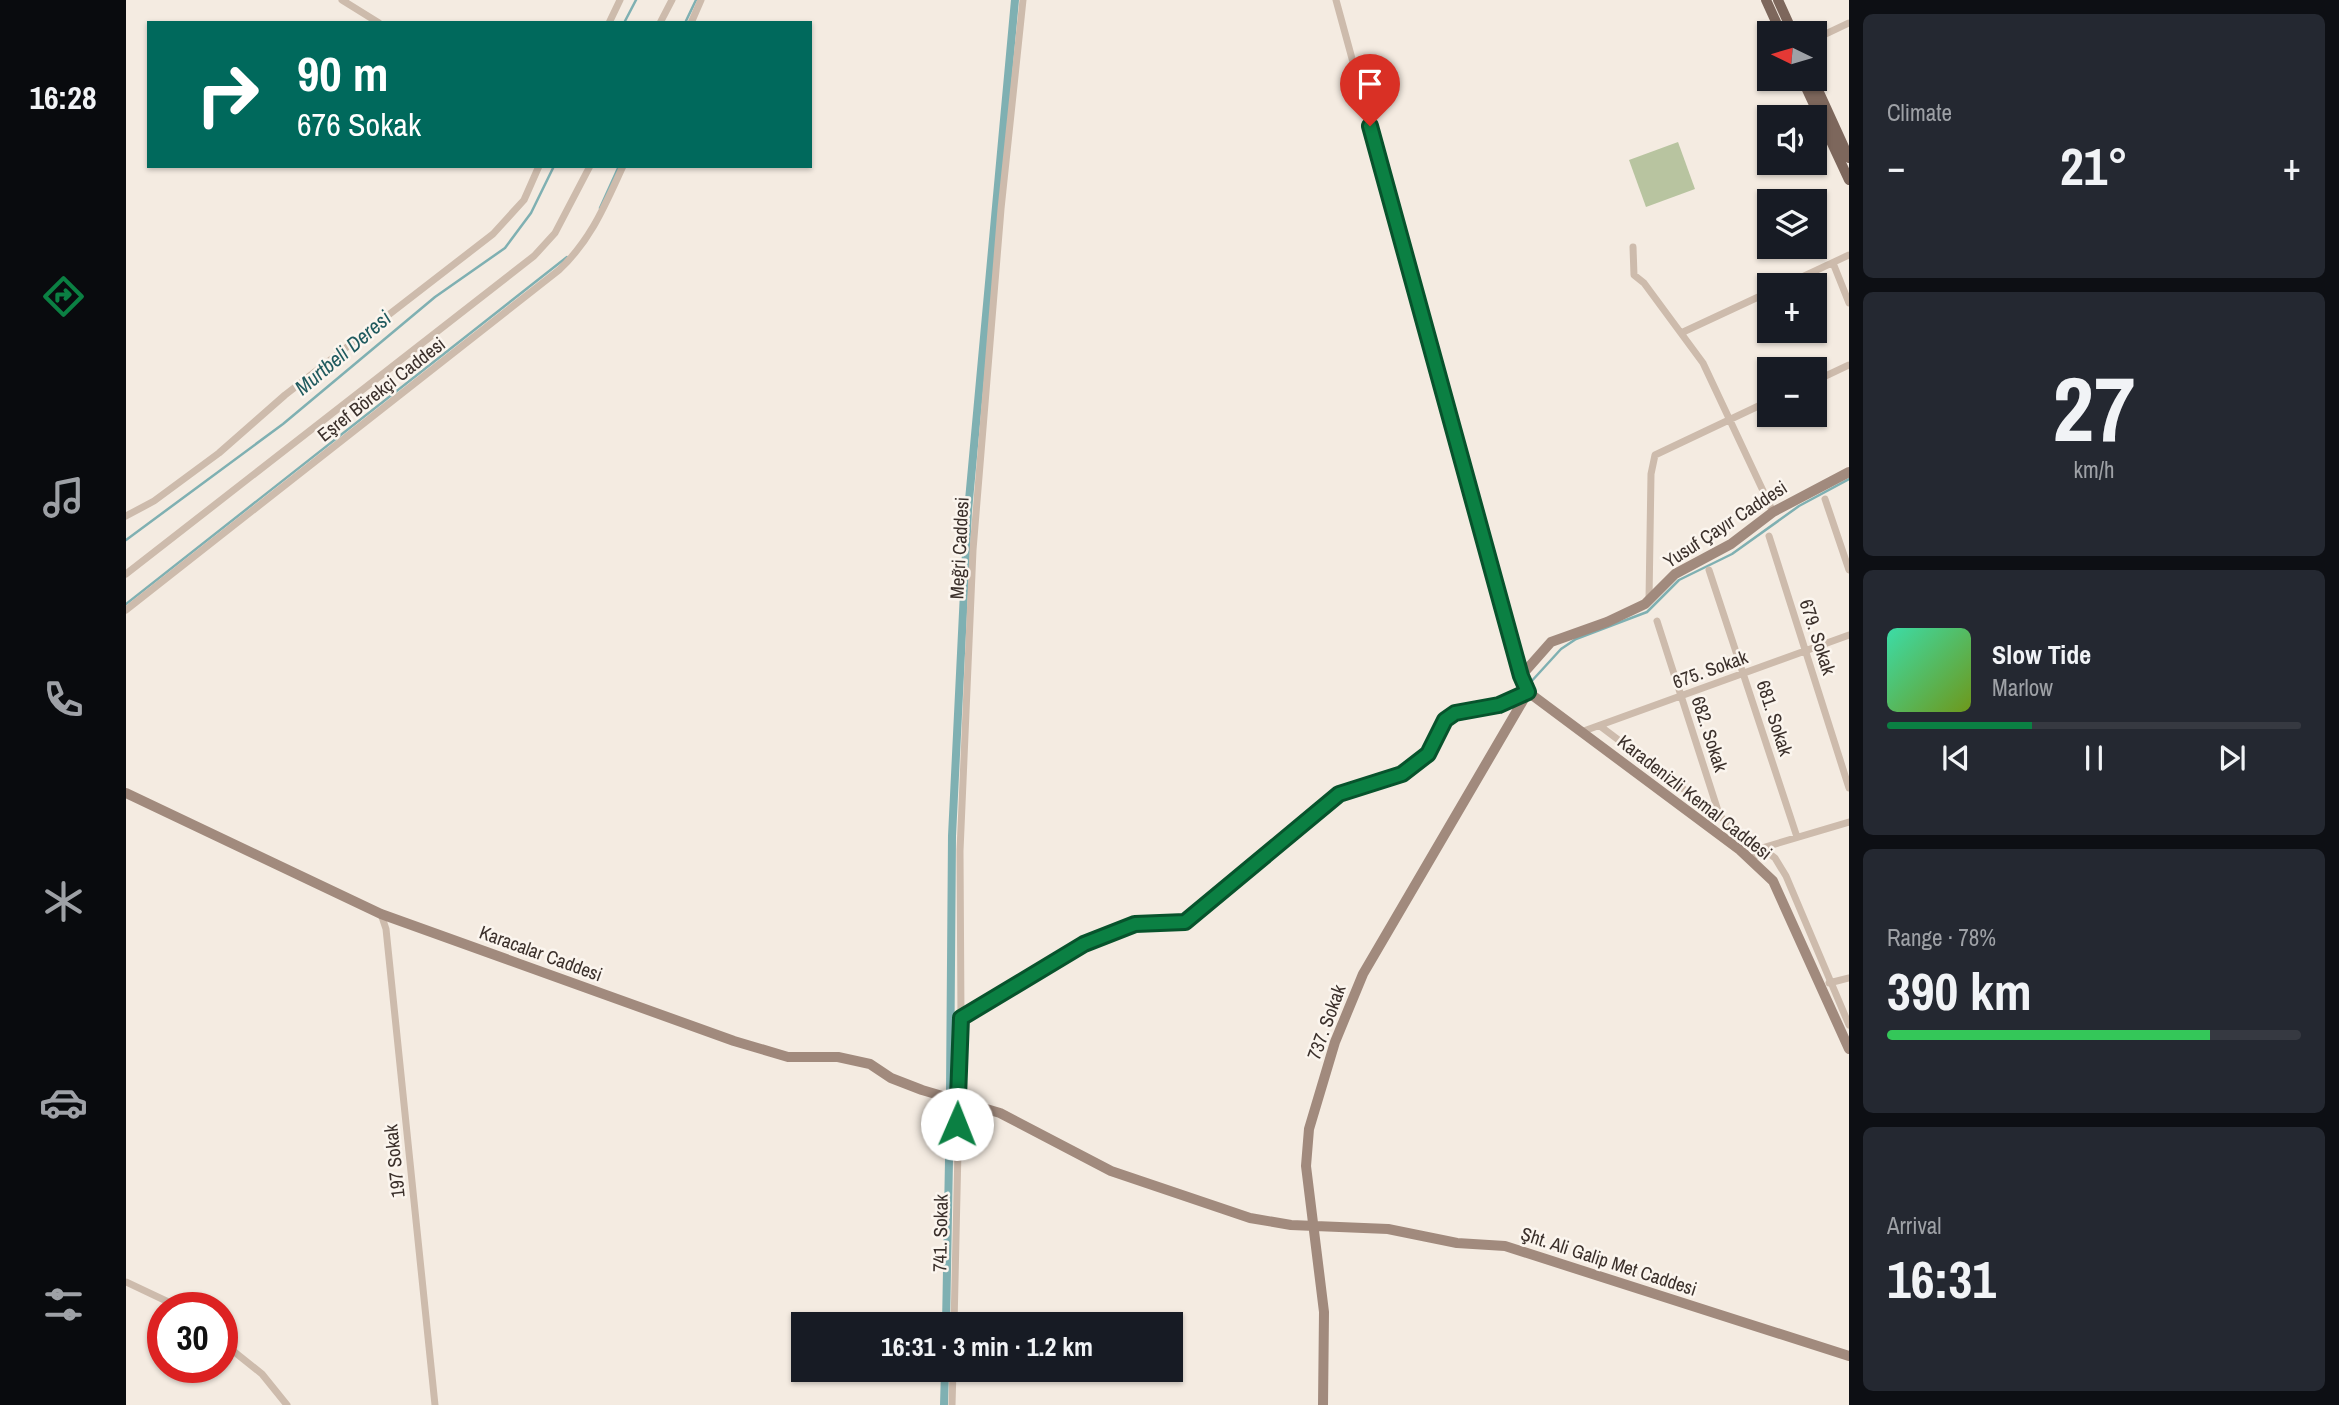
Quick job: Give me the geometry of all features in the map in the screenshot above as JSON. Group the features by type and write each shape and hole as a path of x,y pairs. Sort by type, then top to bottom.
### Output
{"main road":[{"path":"1766,0 1776,21"},
{"path":"1778,0 1788,21"},
{"path":"1808,91 1849,180"},
{"path":"1818,91 1849,158"}],"street":[{"path":"342,0 376,21"},
{"path":"610,21 620,0"},
{"path":"661,21 671,0"},
{"path":"692,21 701,0"},
{"name":"Meğri Caddesi","path":"957,1100 961,1018 960,850 973,550 1001,209 1023,0"},
{"path":"961,1018 1084,944 1135,924 1185,922 1339,794 1402,774 1428,754 1445,720 1455,713 1499,705 1525,685 1336,0"},
{"path":"1827,33 1849,23"},
{"path":"126,516 154,501 219,453 285,395 493,234 524,200 538,168"},
{"path":"126,574 534,256 555,233 589,168"},
{"name":"Eşref Börekçi Caddesi","path":"126,610 559,270 582,248 595,228 622,168"},
{"path":"1633,247 1634,275 1644,283 1703,363 1773,512"},
{"path":"1811,273 1849,255"},
{"path":"1833,263 1849,303"},
{"path":"1681,333 1757,298"},
{"path":"1827,375 1849,365"},
{"path":"1650,600 1651,474 1655,455 1757,406"},
{"name":"Yusuf Çayır Caddesi","path":"1525,685 1551,642 1607,622 1650,600 1675,574 1731,544 1773,512 1849,472"},
{"path":"1825,499 1849,570"},
{"name":"679. Sokak","path":"1769,536 1849,789"},
{"name":"681. Sokak","path":"1709,570 1797,837"},
{"name":"682. Sokak","path":"1657,621 1720,818"},
{"name":"675. Sokak","path":"1581,732 1849,635"},
{"name":"Karadenizli Kemal Caddesi","path":"1525,685 1581,732 1751,861 1773,881 1826,984 1849,1049"},
{"name":"737. Sokak","path":"1323,1405 1324,1312 1305,1148 1335,1042 1363,974 1525,685"},
{"path":"1600,726 1775,858 1786,876 1826,984 1849,1025"},
{"name":"Karacalar Caddesi","path":"126,793 382,914 734,1041 788,1057 838,1057 870,1064 891,1078 957,1100"},
{"path":"1751,861 1762,848 1849,822"},
{"name":"197 Sokak","path":"382,914 386,929 435,1405"},
{"path":"1826,984 1849,978"},
{"name":"Şht. Ali Galip Met Caddesi","path":"957,1100 1000,1113 1111,1171 1250,1217 1291,1225 1388,1229 1457,1243 1505,1247 1849,1356"},
{"name":"741. Sokak","path":"954,1312 957,1100"},
{"path":"126,1282 147,1292"},
{"path":"238,1355 262,1374 288,1405"},
{"path":"952,1405 953,1382"}],"green space":[{"path":"1678,142 1695,189 1646,207 1629,160"}],"waterway":[{"name":"Murtbeli Deresi","path":"625,21 636,0"},
{"path":"686,21 696,0"},
{"path":"950,1092 952,836 968,511 1015,0"},
{"name":"Murtbeli Deresi","path":"126,540 283,424 435,297 505,248 531,213 553,168"},
{"path":"600,208 618,168"},
{"path":"126,604 567,257"},
{"path":"1529,684 1561,649 1576,639 1647,612 1679,580 1732,554 1799,506 1849,479"},
{"path":"1461,708 1502,698 1524,687"},
{"path":"946,1312 950,1105"},
{"path":"944,1405 945,1382"}],"route":[{"path":"957,1124 961,1018 1084,944 1135,924 1169,925 1185,922 1339,794 1402,774 1428,754 1445,720 1455,713 1499,705 1528,692 1521,676 1370,126"}]}
